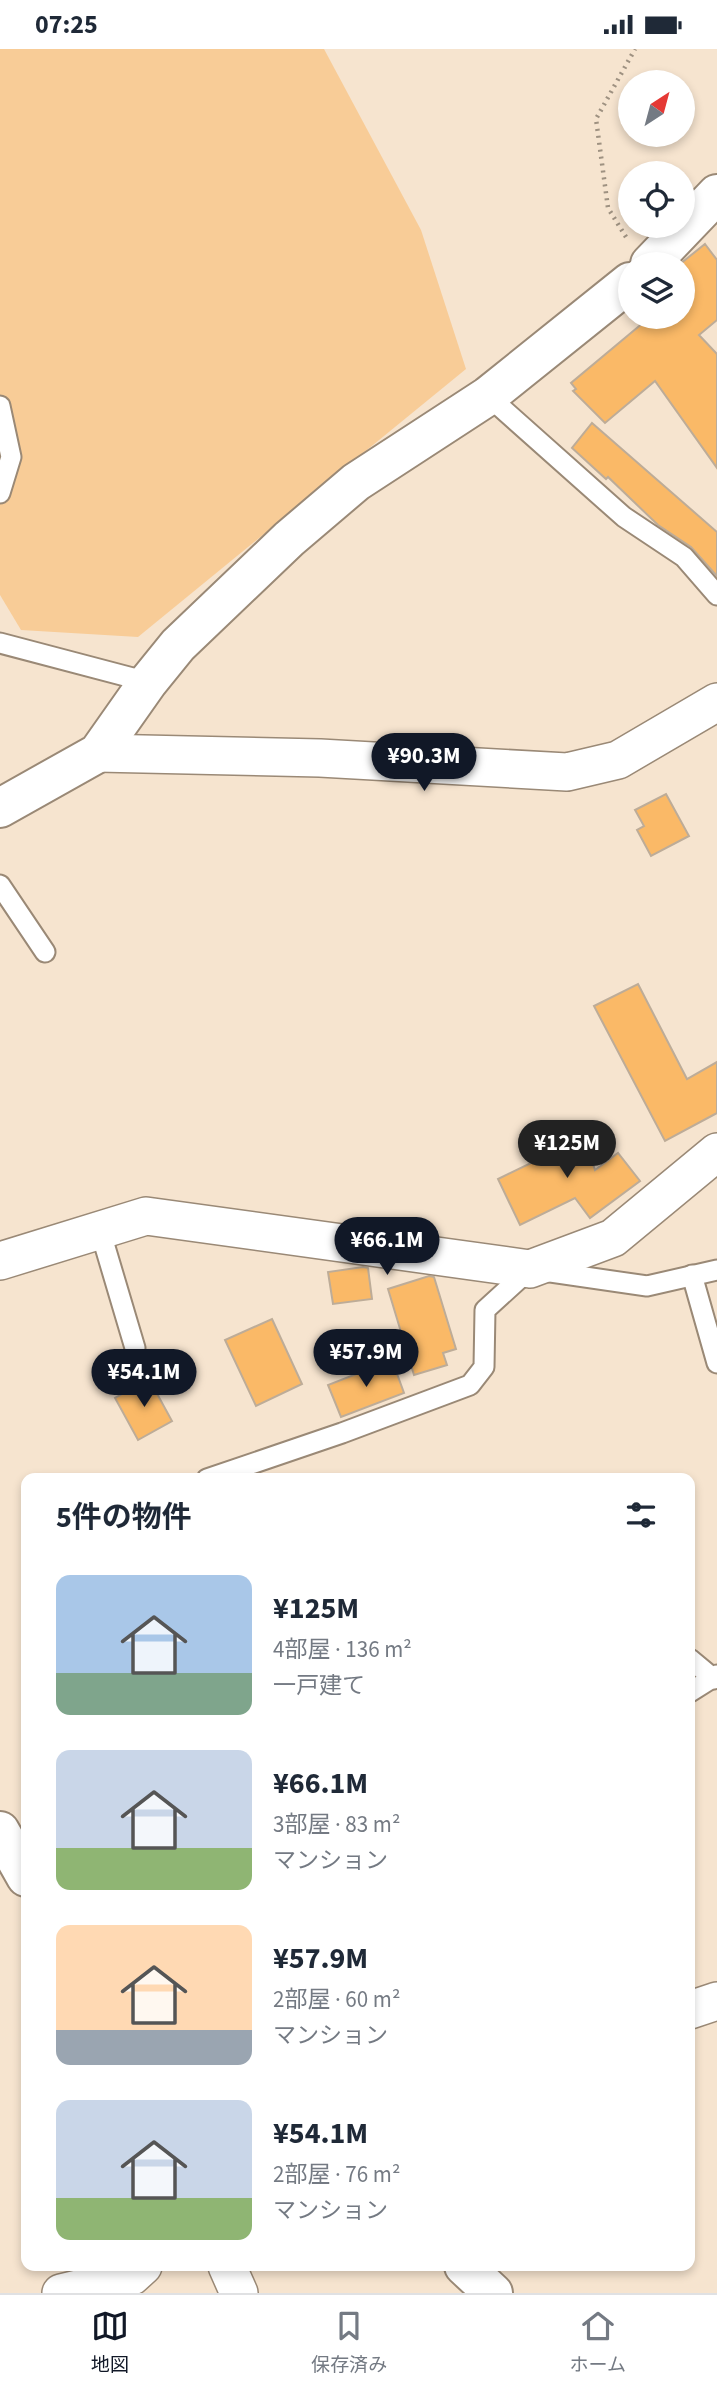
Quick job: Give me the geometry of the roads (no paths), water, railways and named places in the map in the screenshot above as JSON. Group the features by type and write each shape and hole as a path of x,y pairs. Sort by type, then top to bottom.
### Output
{"street":[{"path":"641,252 717,194"},
{"path":"0,808 98,753 178,645 289,539 356,482 488,396 618,292"},
{"path":"98,753 320,758 567,772 618,761 717,702"},
{"path":"0,1261 146,1216 530,1269 613,1238 717,1152"},
{"path":"0,1831 21,1868"},
{"path":"695,2008 717,2001"},
{"path":"61,2293 132,2276 138,2271"},
{"path":"229,2271 239,2293"},
{"path":"469,2271 492,2293"}],"lane":[{"path":"488,396 624,517 684,557 717,595"},
{"path":"0,406 11,457 0,493"},
{"path":"0,643 148,682"},
{"path":"0,885 45,952"},
{"path":"100,1230 135,1348"},
{"path":"225,1473 470,1385 484,1367 485,1310 530,1269 647,1286 717,1270"},
{"path":"692,1275 717,1363"},
{"path":"695,1663 715,1677 695,1689"}]}
